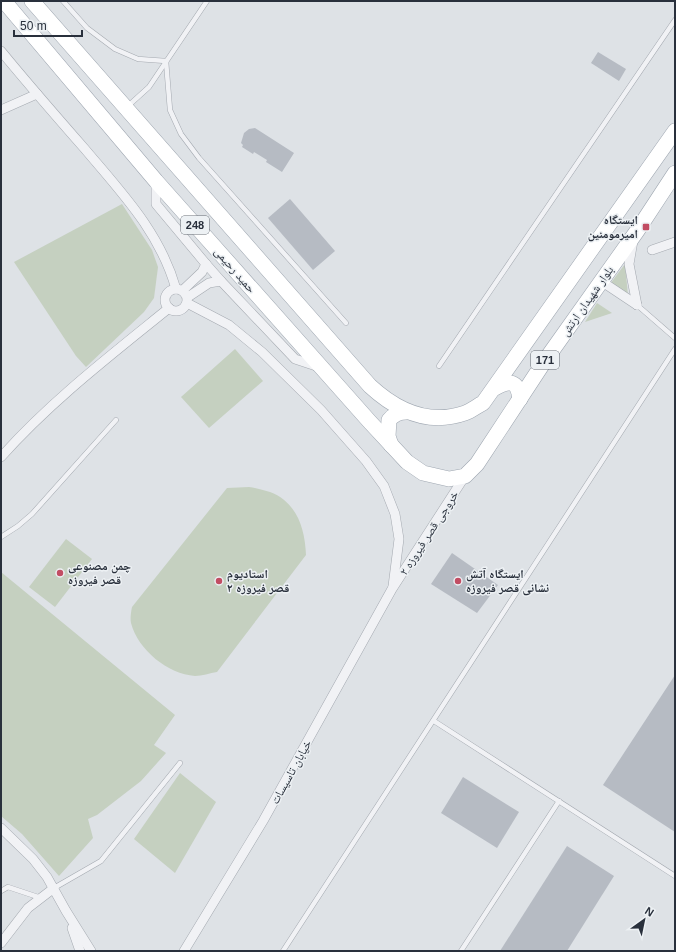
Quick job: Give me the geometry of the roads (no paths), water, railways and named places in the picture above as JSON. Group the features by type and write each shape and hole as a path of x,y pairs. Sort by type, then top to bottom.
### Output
{"main road":[{"name":"حمید رحیمی","path":"4,1 156,180 391,445"},
{"name":"حمید رحیمی","path":"32,1 370,386 382,398 406,412"},
{"name":"171","path":"406,412 423,417 447,418 466,413 483,403 675,131"},
{"name":"بلوار شهیدان ارتش","path":"465,476 477,464 544,362 637,231 675,173"},
{"path":"495,388 504,382 510,382 516,385 520,391 520,398"},
{"path":"406,412 400,412 389,420 388,436 391,445 408,462 423,473 449,479 465,476"}],"street":[{"path":"1,51 129,201 154,236 183,295 183,309 176,311 169,308 165,301 169,291 183,295 229,325 262,352 320,410 366,461 384,486 395,514 399,539 392,589"},
{"path":"1,110 37,94"},
{"path":"156,180 156,204 221,281 295,359 322,368"},
{"path":"637,231 631,247 629,264 637,305"},
{"path":"652,250 675,242"},
{"path":"183,295 202,272 206,264"},
{"path":"183,295 209,283 221,281"},
{"path":"601,281 637,305"},
{"path":"1,456 14,441 48,408 169,308"},
{"name":"خروجی قصر فیروزه ۲","path":"392,589 465,476"},
{"name":"خیابان تاسیسات","path":"184,951 263,822 392,589"},
{"path":"1,828 33,860 47,877 91,951"},
{"path":"1,943 28,908 54,888"},
{"path":"66,911 80,951"}],"lane":[{"path":"63,1 86,28 114,49 138,59 166,61"},
{"path":"126,108 149,87 207,1"},
{"path":"439,366 675,20"},
{"path":"166,61 170,110 181,134 199,158 346,323"},
{"path":"637,305 675,338"},
{"path":"283,951 675,349"},
{"path":"1,537 18,526 32,514 116,420"},
{"path":"434,721 675,876"},
{"path":"54,888 101,861 180,763"},
{"path":"461,951 559,801"},
{"path":"1,891 8,887 41,898"}],"place":[{"name":"ایستگاه امیرمومنین","path":"646,227"},
{"name":"چمن مصنوعی قصر فیروزه","path":"60,573"},
{"name":"استادیوم قصر فیروزه ۲","path":"219,581"},
{"name":"ایستگاه آتش نشانی قصر فیروزه","path":"458,581"}]}
